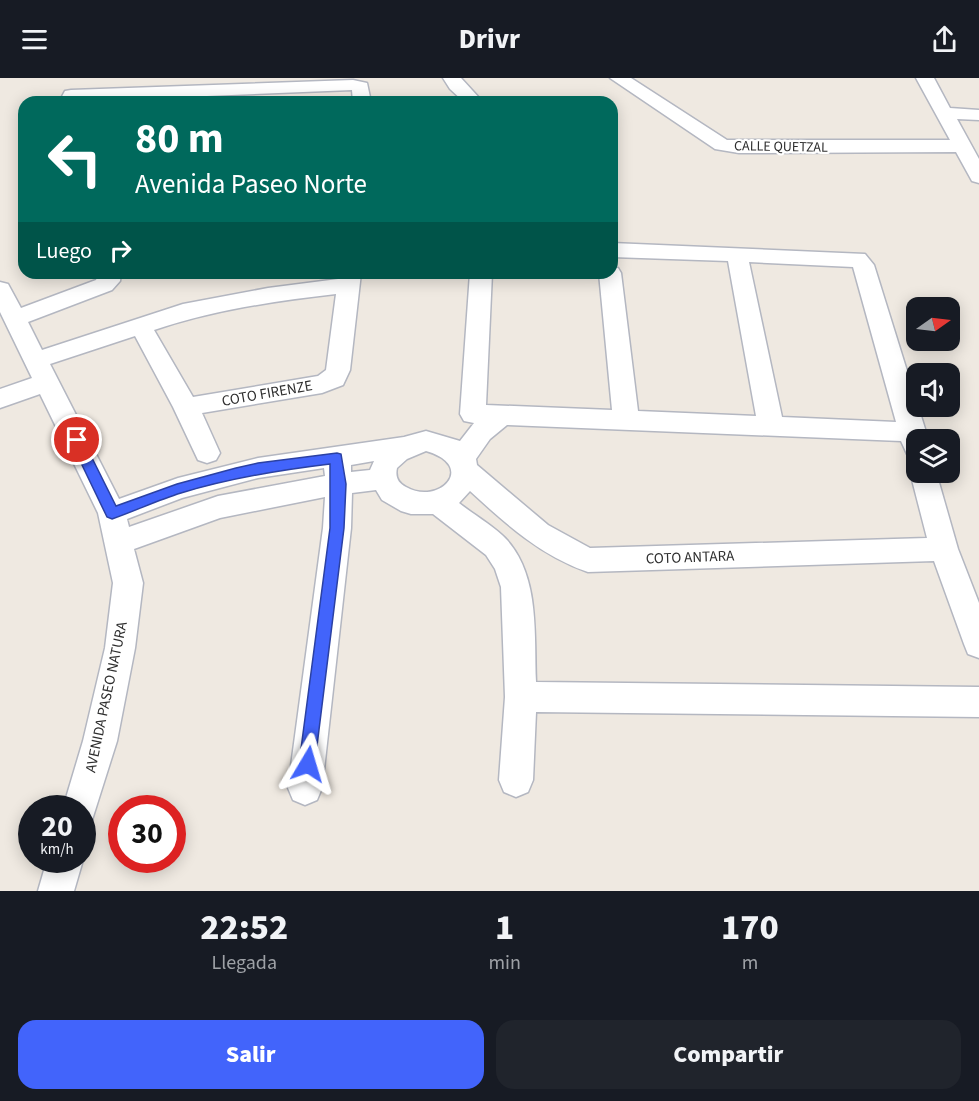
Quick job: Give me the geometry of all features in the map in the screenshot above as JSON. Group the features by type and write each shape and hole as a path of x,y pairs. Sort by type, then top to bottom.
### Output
{"street":[{"path":"70,96 78,78"},
{"path":"452,78 468,96"},
{"name":"CALLE QUETZAL","path":"619,78 722,145 739,147 964,146"},
{"path":"925,78 979,177"},
{"path":"268,96 353,86 362,87 363,96"},
{"path":"946,113 979,115"},
{"path":"618,250 857,259 863,266 912,429"},
{"path":"737,254 771,426"},
{"path":"15,318 104,285 109,279"},
{"path":"0,399 42,370 140,324 183,312 350,279"},
{"name":"COTO FIRENZE","path":"186,407 322,384 334,379 338,370 350,279"},
{"path":"474,414 482,279"},
{"path":"611,279 626,420"},
{"name":"AVENIDA PASEO NATURA","path":"0,289 112,513 128,583 120,648 100,741 84,795"},
{"path":"140,324 186,407 207,453"},
{"path":"438,442 454,432 474,414 771,426 906,438"},
{"path":"403,447 390,457 386,464 384,479 389,489 398,497 410,502 437,502 458,490 464,481 464,464 481,432 502,415"},
{"path":"120,542 218,507 338,471 426,441 438,442 447,446 464,464"},
{"name":"COTO ANTARA","path":"464,464 541,537 567,552 588,560 944,549"},
{"path":"112,513 177,489 258,468 338,471 384,479"},
{"path":"305,788 337,528 338,471"},
{"path":"927,483 944,549 979,644"},
{"path":"437,502 496,547 508,564 516,587 522,698 516,780"},
{"path":"522,698 979,702"},
{"path":"56,891 61,873"}],"route":[{"path":"77,440 112,513 177,489 236,473 337,458 339,484 337,528 308,764"}]}
